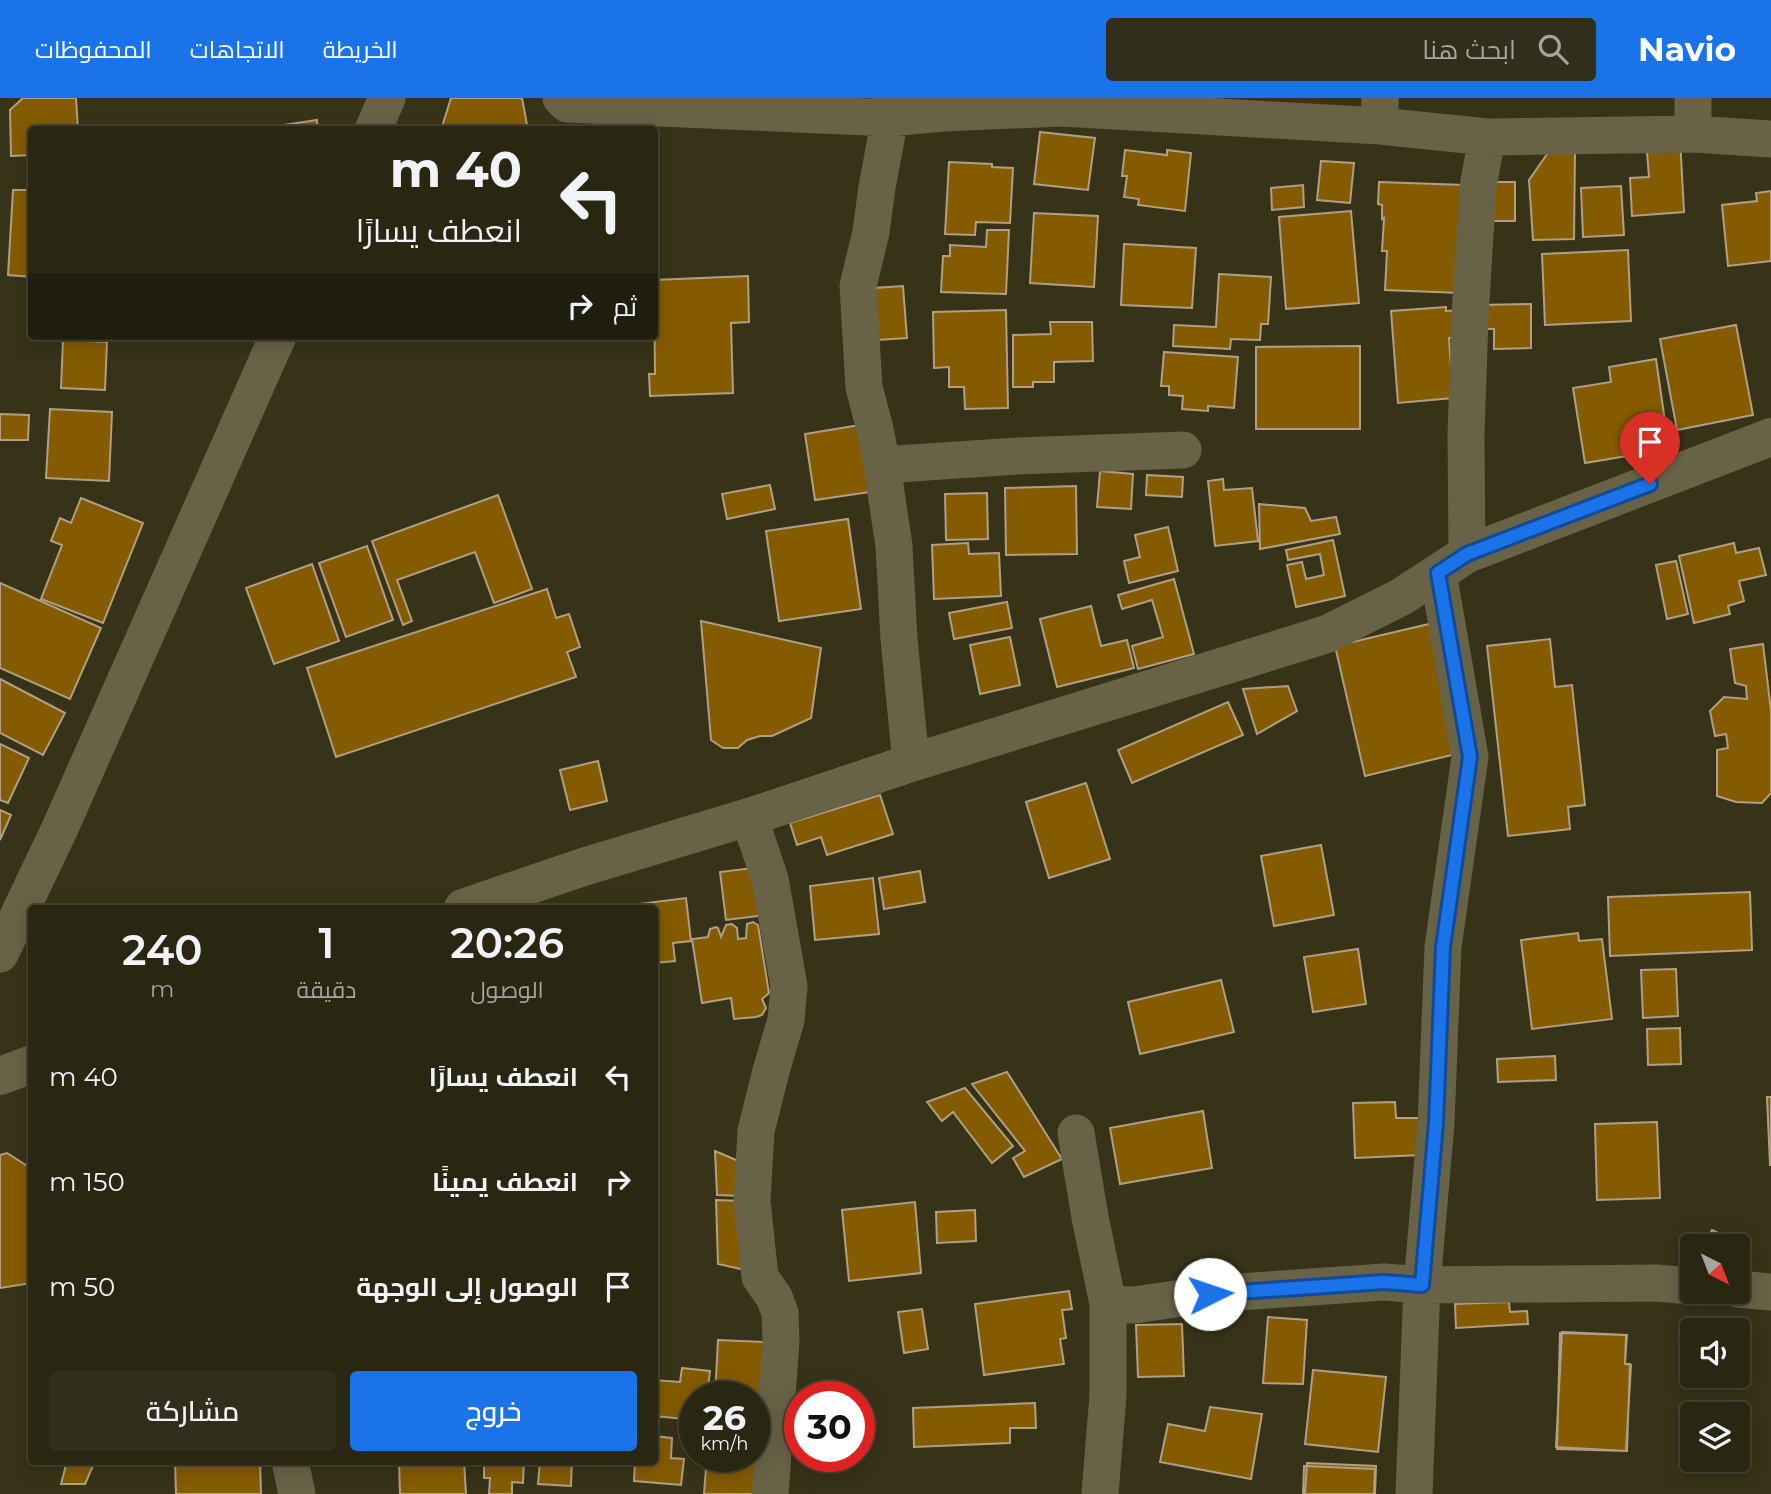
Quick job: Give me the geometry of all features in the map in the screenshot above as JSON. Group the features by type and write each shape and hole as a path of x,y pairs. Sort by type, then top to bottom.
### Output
{"street":[{"path":"375,126 387,98"},
{"path":"561,98 567,104 890,108 943,113 1061,108 1380,112 1487,137 1693,134 1771,139"},
{"path":"1693,98 1693,134"},
{"path":"890,108 871,232 858,286 864,387 882,465 894,546 899,639 911,763"},
{"path":"1413,1494 1422,1285 1436,1123 1443,947 1470,757 1452,563 1466,434 1478,187 1487,137"},
{"path":"0,954 60,828 276,340"},
{"path":"472,905 911,763 1327,634 1401,597 1452,563 1771,437"},
{"path":"882,465 1017,456 1183,450"},
{"path":"749,817 770,880 789,986 786,1020 756,1131 752,1201 760,1277 774,1297 779,1313 781,1340 771,1494"},
{"path":"0,1076 28,1066"},
{"path":"1076,1133 1108,1304 1108,1395 1100,1494"},
{"path":"1108,1304 1134,1305 1210,1294 1384,1282 1422,1285 1680,1285"},
{"path":"1750,1290 1771,1292"},
{"path":"291,1465 297,1494"}],"building":[{"path":"23,98 76,98 78,126 28,126 28,155 11,156 10,110"},
{"path":"451,98 522,98 527,126 442,126"},
{"path":"317,120 318,126 277,126"},
{"path":"1040,132 1095,138 1088,190 1034,184"},
{"path":"1680,138 1684,212 1632,216 1630,178 1649,177 1646,140"},
{"path":"1125,150 1167,155 1167,150 1191,153 1185,211 1138,205 1139,199 1124,197 1127,176 1122,176"},
{"path":"1550,150 1575,150 1574,239 1533,240 1529,180"},
{"path":"1321,161 1354,163 1350,203 1317,200"},
{"path":"949,162 1013,168 1010,223 976,222 975,235 945,234"},
{"path":"1379,182 1464,185 1460,293 1385,290 1387,251 1382,251 1384,218 1382,219 1382,205 1378,204"},
{"path":"1487,182 1515,182 1515,221 1487,221"},
{"path":"1303,185 1304,207 1272,210 1271,188"},
{"path":"1621,186 1624,235 1583,237 1581,188"},
{"path":"13,190 28,190 28,277 8,275"},
{"path":"1771,191 1771,261 1728,266 1722,205 1757,201 1756,193"},
{"path":"1351,211 1359,303 1286,309 1279,217"},
{"path":"1034,213 1098,216 1094,287 1030,283"},
{"path":"987,230 1009,230 1006,294 941,292 943,256 950,256 950,245 986,247"},
{"path":"1124,244 1196,248 1192,308 1121,305"},
{"path":"1628,250 1631,321 1545,325 1542,254"},
{"path":"1219,274 1271,277 1268,324 1261,324 1260,340 1231,339 1230,349 1173,346 1174,325 1216,327"},
{"path":"748,276 749,322 731,323 733,393 650,396 649,374 655,374 655,340 658,340 658,280"},
{"path":"903,286 907,338 877,340 874,288"},
{"path":"1531,304 1531,348 1494,349 1494,329 1481,329 1481,305"},
{"path":"1446,307 1446,311 1460,310 1462,337 1449,338 1453,398 1398,403 1391,311"},
{"path":"1006,310 1008,408 965,409 964,387 949,387 949,367 934,368 933,312"},
{"path":"1050,322 1092,322 1093,361 1054,362 1054,382 1033,382 1033,387 1013,387 1013,335 1051,334"},
{"path":"1736,325 1753,415 1677,430 1660,339"},
{"path":"63,340 107,342 105,390 61,388"},
{"path":"1360,346 1360,429 1256,429 1256,347"},
{"path":"1164,352 1238,357 1234,408 1208,406 1208,411 1182,409 1183,396 1169,395 1169,386 1161,386"},
{"path":"1656,359 1669,449 1585,463 1573,388 1611,382 1609,367"},
{"path":"50,409 112,412 109,481 46,478"},
{"path":"0,414 29,415 28,440 0,440"},
{"path":"866,424 877,491 815,500 805,434"},
{"path":"1100,471 1133,474 1131,509 1097,507"},
{"path":"1147,475 1183,477 1182,497 1146,495"},
{"path":"1223,479 1224,490 1252,488 1258,541 1215,546 1208,481"},
{"path":"770,485 775,509 727,519 722,494"},
{"path":"1076,486 1077,554 1006,555 1005,488"},
{"path":"987,493 988,539 946,540 945,494"},
{"path":"498,495 532,589 494,603 475,552 397,580 412,621 403,625 372,541"},
{"path":"81,498 143,523 103,623 41,599 62,545 51,541 60,518 71,523"},
{"path":"1259,504 1305,508 1311,521 1336,517 1340,534 1260,549"},
{"path":"848,519 861,609 779,621 766,531"},
{"path":"1168,527 1178,571 1129,583 1124,561 1140,557 1135,535"},
{"path":"1333,540 1345,596 1296,607 1287,565 1302,562 1306,579 1324,575 1320,554 1288,560 1286,550"},
{"path":"968,543 969,554 999,553 1001,596 934,599 932,545"},
{"path":"1734,543 1736,553 1759,548 1766,575 1739,581 1744,601 1728,606 1730,614 1694,623 1679,556"},
{"path":"367,546 393,620 346,637 319,563"},
{"path":"1676,561 1688,614 1667,619 1656,565"},
{"path":"312,564 339,641 274,664 246,588"},
{"path":"1174,579 1194,654 1138,669 1132,646 1163,637 1152,600 1122,609 1118,595"},
{"path":"0,583 101,628 70,699 0,668"},
{"path":"547,589 556,618 569,614 580,647 567,652 576,677 336,757 307,668"},
{"path":"1007,602 1012,628 954,639 949,613"},
{"path":"1091,606 1101,646 1127,640 1134,668 1057,687 1040,619"},
{"path":"701,621 821,648 811,718 772,736 747,740 738,748 723,748 711,740"},
{"path":"1429,624 1460,753 1365,776 1335,646"},
{"path":"1010,637 1020,685 980,694 970,645"},
{"path":"1550,639 1555,687 1572,685 1585,805 1568,807 1570,829 1508,836 1487,646"},
{"path":"1763,644 1771,711 1771,793 1762,803 1736,802 1717,796 1717,750 1728,748 1726,734 1715,736 1710,711 1724,697 1747,699 1746,686 1735,683 1730,649"},
{"path":"0,679 65,713 43,755 0,733"},
{"path":"1288,686 1297,711 1257,734 1243,689"},
{"path":"1228,702 1243,735 1132,783 1118,750"},
{"path":"0,744 29,758 8,803 0,800"},
{"path":"598,761 607,801 570,810 560,770"},
{"path":"1086,783 1110,859 1049,878 1026,802"},
{"path":"880,795 893,834 827,855 821,837 797,845 790,823"},
{"path":"0,810 11,815 0,840"},
{"path":"1321,845 1334,915 1274,926 1261,856"},
{"path":"760,867 766,915 726,920 720,872"},
{"path":"920,871 925,902 884,909 879,878"},
{"path":"873,878 879,934 815,940 810,886"},
{"path":"1750,892 1752,950 1610,956 1608,897"},
{"path":"686,898 691,941 673,943 675,961 658,963 658,905 632,905"},
{"path":"753,922 758,925 769,993 762,999 766,1008 762,1015 734,1019 731,998 702,1003 692,939 708,937 710,929 716,927 721,937 726,925 732,924 737,928 738,939 746,938 747,924"},
{"path":"1578,933 1579,941 1602,939 1612,1019 1532,1029 1521,940"},
{"path":"1358,949 1366,1004 1313,1012 1304,957"},
{"path":"1676,969 1678,1016 1643,1018 1641,970"},
{"path":"1221,980 1234,1032 1140,1054 1128,1002"},
{"path":"1680,1028 1681,1064 1648,1065 1647,1029"},
{"path":"1555,1056 1556,1080 1498,1082 1497,1059"},
{"path":"1007,1072 1062,1159 1024,1177 1013,1158 1025,1151 972,1084"},
{"path":"965,1088 1013,1146 992,1163 953,1112 942,1121 927,1102"},
{"path":"1767,1097 1771,1097 1771,1165 1770,1165"},
{"path":"1395,1102 1396,1118 1420,1118 1421,1155 1355,1158 1353,1103"},
{"path":"1203,1111 1212,1168 1120,1184 1110,1128"},
{"path":"1657,1122 1660,1198 1597,1200 1595,1124"},
{"path":"715,1151 743,1163 742,1196 717,1195"},
{"path":"7,1153 28,1166 28,1284 0,1288 0,1155"},
{"path":"716,1200 741,1201 745,1270 718,1264"},
{"path":"915,1202 921,1273 849,1281 842,1210"},
{"path":"975,1210 976,1241 937,1243 936,1212"},
{"path":"1069,1291 1072,1309 1062,1310 1066,1338 1060,1339 1064,1364 984,1375 975,1304"},
{"path":"1509,1302 1510,1312 1527,1311 1528,1324 1456,1328 1455,1304"},
{"path":"922,1309 928,1349 904,1353 898,1312"},
{"path":"1268,1317 1307,1320 1303,1384 1263,1383"},
{"path":"1182,1324 1184,1376 1138,1377 1136,1325"},
{"path":"1562,1332 1627,1335 1625,1364 1631,1365 1626,1451 1556,1447"},
{"path":"1560,1333 1626,1335 1625,1364 1630,1364 1627,1451 1557,1449"},
{"path":"718,1340 766,1342 764,1381 716,1381"},
{"path":"682,1368 710,1371 709,1381 680,1381"},
{"path":"1313,1370 1386,1377 1378,1452 1305,1444"},
{"path":"658,1380 679,1382 679,1418 658,1416"},
{"path":"1035,1403 1036,1428 1010,1428 1010,1443 914,1447 913,1408"},
{"path":"1210,1407 1262,1414 1251,1479 1160,1462 1168,1424 1205,1431"},
{"path":"658,1436 672,1438 671,1458 679,1459 679,1472 682,1472 681,1485 634,1481 635,1465 658,1465"},
{"path":"1307,1463 1376,1466 1375,1494 1305,1494"},
{"path":"66,1465 93,1465 85,1484 61,1484"},
{"path":"175,1465 260,1465 261,1494 176,1494"},
{"path":"399,1465 464,1465 466,1494 400,1494"},
{"path":"484,1465 524,1465 523,1483 512,1482 512,1494 489,1494 490,1478 484,1478"},
{"path":"540,1465 572,1465 571,1486 538,1484"},
{"path":"1304,1466 1375,1469 1374,1494 1303,1494"},
{"path":"706,1472 757,1472 755,1494 704,1494"}],"route":[{"path":"1210,1294 1384,1282 1422,1285 1436,1123 1443,947 1470,757 1438,573 1467,554 1650,484"}]}
